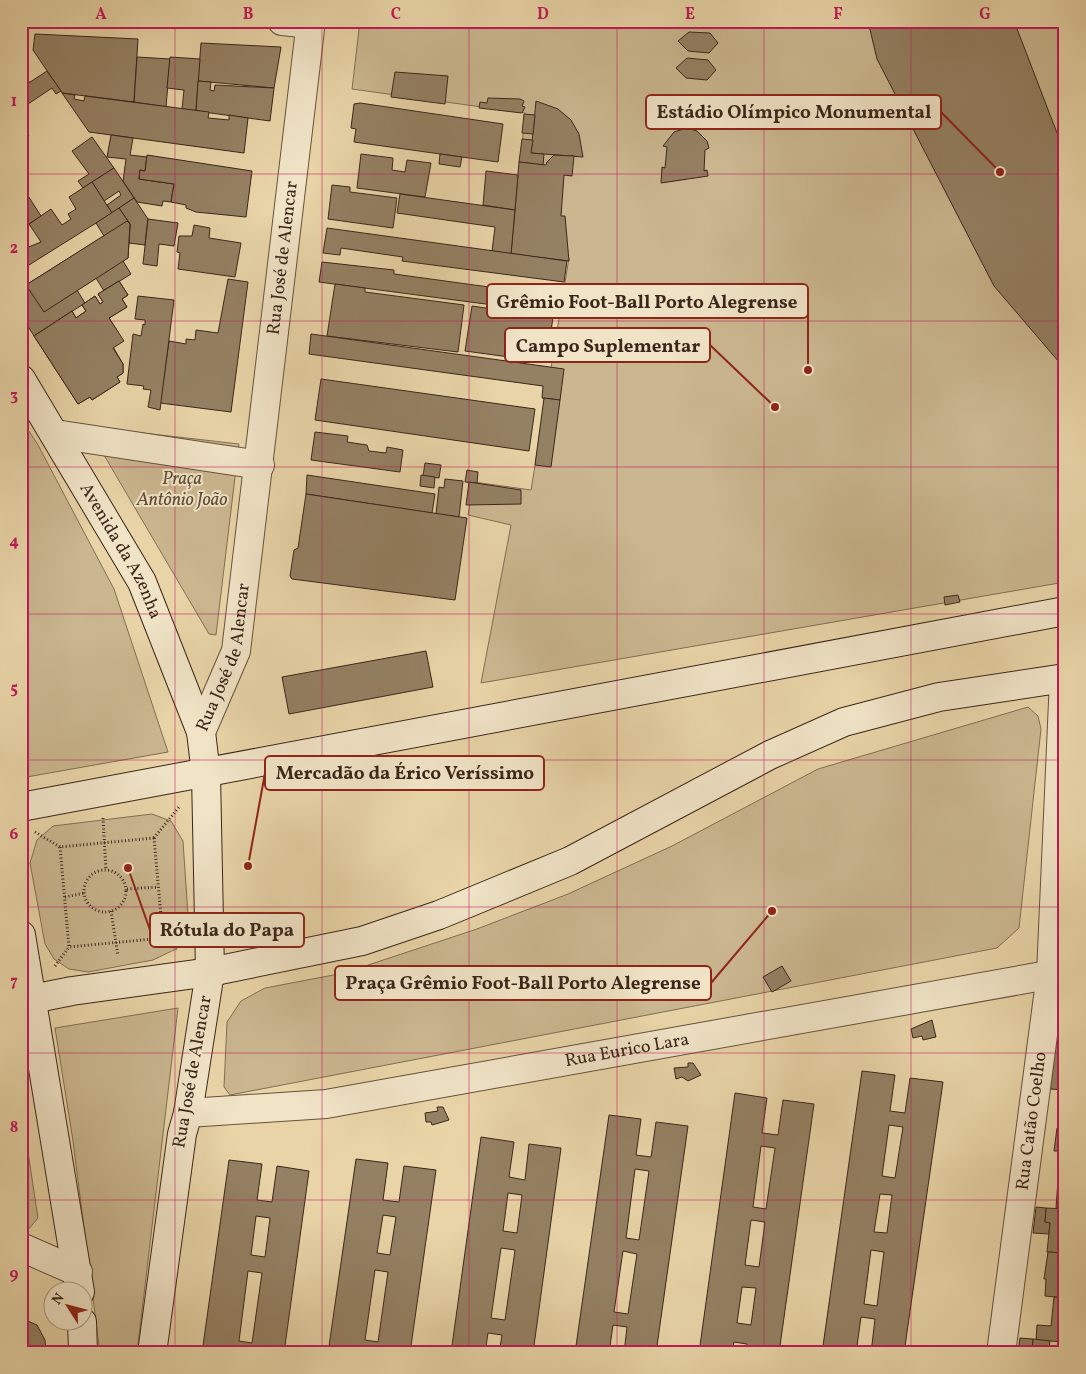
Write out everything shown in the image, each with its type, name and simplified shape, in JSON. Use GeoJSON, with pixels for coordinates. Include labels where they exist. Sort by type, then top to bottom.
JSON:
{"type":"FeatureCollection","features":[{"type":"Feature","properties":{"kind":"main road"},"geometry":{"type":"LineString","coordinates":[[282,21],[311,22]]}},
{"type":"Feature","properties":{"kind":"main road","name":"Rua José de Alencar"},"geometry":{"type":"LineString","coordinates":[[152,1353],[182,1134],[188,1113],[210,972],[206,774],[201,732],[236,651],[260,465],[311,22]]}},
{"type":"Feature","properties":{"kind":"main road","name":"Avenida da Azenha"},"geometry":{"type":"LineString","coordinates":[[21,379],[142,582],[201,732]]}},
{"type":"Feature","properties":{"kind":"main road"},"geometry":{"type":"LineString","coordinates":[[55,434],[260,465]]}},
{"type":"Feature","properties":{"kind":"main road"},"geometry":{"type":"LineString","coordinates":[[25,818],[100,792],[206,774],[1065,610]]}},
{"type":"Feature","properties":{"kind":"main road"},"geometry":{"type":"LineString","coordinates":[[26,1001],[123,984],[210,972],[362,941],[439,915],[570,861],[770,755],[844,722],[939,697],[1064,679]]}},
{"type":"Feature","properties":{"kind":"main road","name":"Rua Catão Coelho"},"geometry":{"type":"LineString","coordinates":[[1001,1353],[1058,973],[1064,679]]}},
{"type":"Feature","properties":{"kind":"main road"},"geometry":{"type":"LineString","coordinates":[[21,935],[26,1001],[79,1282]]}},
{"type":"Feature","properties":{"kind":"main road","name":"Rua Eurico Lara"},"geometry":{"type":"LineString","coordinates":[[188,1113],[326,1104],[1058,973]]}},
{"type":"Feature","properties":{"kind":"main road"},"geometry":{"type":"LineString","coordinates":[[21,1247],[79,1282]]}},
{"type":"Feature","properties":{"kind":"main road"},"geometry":{"type":"LineString","coordinates":[[82,1332],[83,1353]]}},
{"type":"Feature","properties":{"kind":"path"},"geometry":{"type":"LineString","coordinates":[[100,792],[106,870]]}},
{"type":"Feature","properties":{"kind":"path"},"geometry":{"type":"LineString","coordinates":[[25,818],[60,847],[70,947],[163,938],[154,838],[60,847]]}},
{"type":"Feature","properties":{"kind":"path"},"geometry":{"type":"LineString","coordinates":[[106,870],[113,871],[122,878],[127,889],[124,900],[112,911],[94,908],[86,899],[84,893],[85,886],[93,874],[106,870]]}},
{"type":"Feature","properties":{"kind":"path"},"geometry":{"type":"LineString","coordinates":[[127,889],[158,887]]}},
{"type":"Feature","properties":{"kind":"path"},"geometry":{"type":"LineString","coordinates":[[65,896],[84,893]]}},
{"type":"Feature","properties":{"kind":"path"},"geometry":{"type":"LineString","coordinates":[[112,911],[123,984]]}},
{"type":"Feature","properties":{"kind":"green space"},"geometry":{"type":"Polygon","coordinates":[[[360,21],[1065,21],[1065,582],[481,683],[511,525],[468,515],[474,482],[531,490],[569,258],[512,254],[525,113],[352,89],[360,21]]]}},
{"type":"Feature","properties":{"kind":"green space"},"geometry":{"type":"Polygon","coordinates":[[[21,419],[38,445],[114,589],[168,752],[21,778],[21,419]]]}},
{"type":"Feature","properties":{"kind":"green space","name":"Praça Antônio João"},"geometry":{"type":"Polygon","coordinates":[[[108,429],[239,444],[216,635],[209,634],[101,450],[108,429]]]}},
{"type":"Feature","properties":{"kind":"green space"},"geometry":{"type":"Polygon","coordinates":[[[1028,707],[1038,716],[1041,729],[1019,928],[997,948],[230,1095],[224,1087],[227,1022],[241,1001],[265,988],[344,973],[477,929],[568,894],[672,846],[818,769],[1028,707]]]}},
{"type":"Feature","properties":{"kind":"green space"},"geometry":{"type":"Polygon","coordinates":[[[152,814],[171,821],[183,841],[189,930],[176,949],[153,960],[88,972],[69,969],[54,959],[45,944],[30,863],[37,840],[53,826],[152,814]]]}},
{"type":"Feature","properties":{"kind":"green space"},"geometry":{"type":"Polygon","coordinates":[[[178,1008],[137,1353],[100,1353],[73,1141],[55,1028],[178,1008]]]}},
{"type":"Feature","properties":{"kind":"green space"},"geometry":{"type":"Polygon","coordinates":[[[21,1106],[38,1218],[27,1231],[21,1228],[21,1106]]]}},
{"type":"Feature","properties":{"kind":"building"},"geometry":{"type":"Polygon","coordinates":[[[686,21],[715,21],[710,26],[689,25],[686,21]]]}},
{"type":"Feature","properties":{"kind":"building"},"geometry":{"type":"Polygon","coordinates":[[[868,21],[1014,21],[1057,133],[1065,144],[1065,369],[994,286],[877,59],[868,21]]]}},
{"type":"Feature","properties":{"kind":"building"},"geometry":{"type":"Polygon","coordinates":[[[689,32],[710,33],[718,43],[709,53],[688,51],[678,41],[689,32]]]}},
{"type":"Feature","properties":{"kind":"building"},"geometry":{"type":"Polygon","coordinates":[[[35,34],[138,39],[134,102],[62,93],[33,50],[35,34]]]}},
{"type":"Feature","properties":{"kind":"building"},"geometry":{"type":"Polygon","coordinates":[[[201,43],[281,47],[274,88],[198,81],[201,43]]]}},
{"type":"Feature","properties":{"kind":"building"},"geometry":{"type":"Polygon","coordinates":[[[137,57],[170,59],[166,107],[134,102],[137,57]]]}},
{"type":"Feature","properties":{"kind":"building"},"geometry":{"type":"Polygon","coordinates":[[[170,57],[200,59],[196,111],[182,109],[184,90],[167,88],[170,57]]]}},
{"type":"Feature","properties":{"kind":"building"},"geometry":{"type":"Polygon","coordinates":[[[687,58],[708,60],[716,70],[707,80],[686,78],[676,68],[687,58]]]}},
{"type":"Feature","properties":{"kind":"building"},"geometry":{"type":"Polygon","coordinates":[[[21,70],[30,83],[21,88],[21,70]]]}},
{"type":"Feature","properties":{"kind":"building"},"geometry":{"type":"Polygon","coordinates":[[[47,71],[61,91],[56,94],[52,88],[22,108],[21,88],[47,71]]]}},
{"type":"Feature","properties":{"kind":"building"},"geometry":{"type":"Polygon","coordinates":[[[395,72],[448,76],[445,104],[391,97],[395,72]]]}},
{"type":"Feature","properties":{"kind":"building"},"geometry":{"type":"Polygon","coordinates":[[[198,81],[211,82],[210,90],[214,91],[215,85],[274,88],[270,121],[196,111],[198,81]]]}},
{"type":"Feature","properties":{"kind":"building"},"geometry":{"type":"Polygon","coordinates":[[[62,93],[75,95],[74,99],[84,101],[85,96],[209,112],[208,118],[229,120],[229,115],[248,118],[244,153],[89,132],[62,93]]]}},
{"type":"Feature","properties":{"kind":"building"},"geometry":{"type":"Polygon","coordinates":[[[488,98],[520,99],[524,101],[522,106],[525,107],[522,113],[479,108],[480,102],[487,103],[488,98]]]}},
{"type":"Feature","properties":{"kind":"building"},"geometry":{"type":"Polygon","coordinates":[[[536,101],[558,109],[571,120],[579,134],[583,157],[531,153],[536,101]]]}},
{"type":"Feature","properties":{"kind":"building"},"geometry":{"type":"Polygon","coordinates":[[[360,103],[503,124],[498,162],[354,142],[356,129],[351,128],[354,104],[360,103]]]}},
{"type":"Feature","properties":{"kind":"building"},"geometry":{"type":"Polygon","coordinates":[[[524,114],[535,115],[533,134],[522,133],[524,114]]]}},
{"type":"Feature","properties":{"kind":"building"},"geometry":{"type":"Polygon","coordinates":[[[21,124],[29,136],[21,142],[21,124]]]}},
{"type":"Feature","properties":{"kind":"building"},"geometry":{"type":"Polygon","coordinates":[[[687,128],[697,131],[707,141],[709,148],[705,150],[704,171],[707,170],[708,176],[661,183],[662,167],[665,168],[667,147],[663,146],[674,132],[687,128]]]}},
{"type":"Feature","properties":{"kind":"building"},"geometry":{"type":"Polygon","coordinates":[[[111,135],[133,138],[130,155],[147,157],[145,171],[140,170],[139,179],[174,184],[171,202],[163,201],[162,206],[137,202],[123,181],[126,159],[107,157],[111,135]]]}},
{"type":"Feature","properties":{"kind":"building"},"geometry":{"type":"Polygon","coordinates":[[[92,137],[114,168],[83,188],[78,181],[89,174],[72,151],[92,137]]]}},
{"type":"Feature","properties":{"kind":"building"},"geometry":{"type":"Polygon","coordinates":[[[522,139],[533,140],[531,153],[544,154],[543,165],[519,162],[522,139]]]}},
{"type":"Feature","properties":{"kind":"building"},"geometry":{"type":"Polygon","coordinates":[[[361,154],[393,158],[392,170],[405,172],[407,160],[431,163],[425,197],[357,188],[361,154]]]}},
{"type":"Feature","properties":{"kind":"building"},"geometry":{"type":"Polygon","coordinates":[[[440,154],[462,157],[460,167],[439,164],[440,154]]]}},
{"type":"Feature","properties":{"kind":"building"},"geometry":{"type":"Polygon","coordinates":[[[147,155],[252,171],[246,217],[196,212],[186,208],[186,205],[171,202],[174,184],[139,179],[140,170],[145,171],[147,155]]]}},
{"type":"Feature","properties":{"kind":"building"},"geometry":{"type":"Polygon","coordinates":[[[554,155],[574,156],[572,176],[564,175],[561,216],[565,216],[569,261],[511,254],[519,162],[546,165],[554,155]]]}},
{"type":"Feature","properties":{"kind":"building"},"geometry":{"type":"Polygon","coordinates":[[[114,168],[134,198],[112,213],[107,205],[121,195],[119,191],[104,201],[92,182],[114,168]]]}},
{"type":"Feature","properties":{"kind":"building"},"geometry":{"type":"Polygon","coordinates":[[[486,171],[518,175],[515,210],[483,205],[486,171]]]}},
{"type":"Feature","properties":{"kind":"building"},"geometry":{"type":"Polygon","coordinates":[[[92,182],[112,213],[21,270],[21,244],[23,243],[26,248],[41,242],[29,224],[51,209],[62,225],[71,219],[68,214],[76,209],[69,197],[92,182]]]}},
{"type":"Feature","properties":{"kind":"building"},"geometry":{"type":"Polygon","coordinates":[[[332,185],[350,187],[350,192],[397,198],[393,228],[328,219],[332,185]]]}},
{"type":"Feature","properties":{"kind":"building"},"geometry":{"type":"Polygon","coordinates":[[[23,188],[41,216],[21,229],[21,189],[23,188]]]}},
{"type":"Feature","properties":{"kind":"building"},"geometry":{"type":"Polygon","coordinates":[[[400,194],[515,210],[511,254],[492,251],[495,227],[397,213],[400,194]]]}},
{"type":"Feature","properties":{"kind":"building"},"geometry":{"type":"Polygon","coordinates":[[[134,198],[148,219],[145,245],[129,243],[130,224],[119,208],[134,198]]]}},
{"type":"Feature","properties":{"kind":"building"},"geometry":{"type":"Polygon","coordinates":[[[119,208],[130,224],[128,258],[123,261],[131,274],[104,291],[96,278],[77,290],[85,303],[34,336],[21,315],[21,277],[26,285],[104,236],[96,223],[119,208]]]}},
{"type":"Feature","properties":{"kind":"building"},"geometry":{"type":"Polygon","coordinates":[[[148,219],[178,223],[174,246],[159,244],[157,266],[143,264],[148,219]]]}},
{"type":"Feature","properties":{"kind":"building"},"geometry":{"type":"Polygon","coordinates":[[[127,221],[130,224],[128,258],[44,312],[26,285],[127,221]]]}},
{"type":"Feature","properties":{"kind":"building"},"geometry":{"type":"Polygon","coordinates":[[[194,225],[210,228],[209,238],[241,243],[235,277],[178,269],[180,253],[177,252],[179,236],[192,236],[194,225]]]}},
{"type":"Feature","properties":{"kind":"building"},"geometry":{"type":"Polygon","coordinates":[[[327,228],[567,261],[564,282],[402,261],[403,257],[341,248],[340,255],[323,253],[327,228]]]}},
{"type":"Feature","properties":{"kind":"building"},"geometry":{"type":"Polygon","coordinates":[[[322,262],[394,270],[394,274],[562,297],[561,314],[319,282],[322,262]]]}},
{"type":"Feature","properties":{"kind":"building"},"geometry":{"type":"Polygon","coordinates":[[[228,279],[248,282],[231,412],[160,403],[169,341],[186,344],[186,339],[195,340],[196,330],[218,333],[228,279]]]}},
{"type":"Feature","properties":{"kind":"building"},"geometry":{"type":"Polygon","coordinates":[[[119,281],[128,295],[122,299],[127,307],[109,318],[118,332],[108,338],[123,364],[123,373],[117,377],[120,382],[92,400],[90,397],[78,404],[34,336],[72,311],[76,318],[86,311],[82,305],[95,296],[100,304],[103,302],[98,294],[119,281]],[[97,325],[87,330],[92,338],[101,332],[97,325]],[[72,333],[61,341],[68,352],[80,345],[72,333]],[[85,364],[79,369],[87,380],[93,376],[85,364]]]}},
{"type":"Feature","properties":{"kind":"building"},"geometry":{"type":"Polygon","coordinates":[[[119,281],[128,295],[122,299],[127,307],[109,318],[124,341],[113,348],[123,364],[123,373],[117,377],[120,382],[92,400],[90,397],[78,404],[34,336],[72,311],[76,318],[86,311],[82,305],[95,296],[100,304],[103,302],[98,294],[119,281]]]}},
{"type":"Feature","properties":{"kind":"building"},"geometry":{"type":"Polygon","coordinates":[[[335,284],[365,288],[365,292],[464,305],[458,352],[327,336],[335,284]]]}},
{"type":"Feature","properties":{"kind":"building"},"geometry":{"type":"Polygon","coordinates":[[[138,296],[174,300],[160,410],[148,407],[151,390],[143,389],[144,386],[127,384],[133,334],[141,336],[143,324],[145,325],[145,320],[135,319],[138,296]]]}},
{"type":"Feature","properties":{"kind":"building"},"geometry":{"type":"Polygon","coordinates":[[[472,306],[553,318],[546,362],[465,351],[472,306]]]}},
{"type":"Feature","properties":{"kind":"building"},"geometry":{"type":"Polygon","coordinates":[[[311,334],[564,369],[560,400],[542,398],[543,386],[309,354],[311,334]]]}},
{"type":"Feature","properties":{"kind":"building"},"geometry":{"type":"Polygon","coordinates":[[[321,379],[535,409],[529,451],[315,420],[321,379]]]}},
{"type":"Feature","properties":{"kind":"building"},"geometry":{"type":"Polygon","coordinates":[[[544,398],[560,400],[551,467],[535,465],[544,398]]]}},
{"type":"Feature","properties":{"kind":"building"},"geometry":{"type":"Polygon","coordinates":[[[315,432],[348,436],[347,442],[367,445],[369,451],[386,453],[387,447],[403,450],[400,472],[311,460],[315,432]]]}},
{"type":"Feature","properties":{"kind":"building"},"geometry":{"type":"Polygon","coordinates":[[[425,463],[441,465],[439,478],[423,476],[425,463]]]}},
{"type":"Feature","properties":{"kind":"building"},"geometry":{"type":"Polygon","coordinates":[[[467,470],[478,472],[477,483],[465,482],[467,470]]]}},
{"type":"Feature","properties":{"kind":"building"},"geometry":{"type":"Polygon","coordinates":[[[307,475],[435,494],[432,513],[306,494],[307,475]]]}},
{"type":"Feature","properties":{"kind":"building"},"geometry":{"type":"Polygon","coordinates":[[[421,475],[435,477],[434,488],[420,486],[421,475]]]}},
{"type":"Feature","properties":{"kind":"building"},"geometry":{"type":"Polygon","coordinates":[[[445,479],[463,481],[459,517],[436,514],[439,487],[444,488],[445,479]]]}},
{"type":"Feature","properties":{"kind":"building"},"geometry":{"type":"Polygon","coordinates":[[[469,482],[521,490],[521,504],[466,505],[469,482]]]}},
{"type":"Feature","properties":{"kind":"building"},"geometry":{"type":"Polygon","coordinates":[[[306,494],[467,518],[455,600],[292,579],[290,576],[294,550],[298,548],[306,494]]]}},
{"type":"Feature","properties":{"kind":"building"},"geometry":{"type":"Polygon","coordinates":[[[958,595],[960,602],[945,605],[944,597],[958,595]]]}},
{"type":"Feature","properties":{"kind":"building"},"geometry":{"type":"Polygon","coordinates":[[[426,651],[433,687],[289,714],[282,677],[426,651]]]}},
{"type":"Feature","properties":{"kind":"building"},"geometry":{"type":"Polygon","coordinates":[[[782,966],[791,981],[772,992],[763,977],[782,966]]]}},
{"type":"Feature","properties":{"kind":"building"},"geometry":{"type":"Polygon","coordinates":[[[1060,1012],[1065,1012],[1065,1090],[1050,1089],[1060,1012]]]}},
{"type":"Feature","properties":{"kind":"building"},"geometry":{"type":"Polygon","coordinates":[[[932,1020],[936,1037],[923,1040],[922,1036],[913,1038],[911,1029],[932,1020]]]}},
{"type":"Feature","properties":{"kind":"building"},"geometry":{"type":"Polygon","coordinates":[[[688,1063],[693,1063],[701,1075],[688,1081],[682,1077],[676,1079],[674,1068],[688,1067],[688,1063]]]}},
{"type":"Feature","properties":{"kind":"building"},"geometry":{"type":"Polygon","coordinates":[[[862,1071],[895,1075],[890,1111],[905,1113],[910,1078],[943,1082],[904,1353],[871,1353],[875,1319],[861,1317],[856,1353],[822,1353],[862,1071]],[[889,1125],[882,1176],[895,1178],[903,1127],[889,1125]],[[880,1194],[874,1232],[887,1233],[892,1195],[880,1194]],[[871,1250],[864,1304],[877,1306],[884,1252],[871,1250]]]}},
{"type":"Feature","properties":{"kind":"building"},"geometry":{"type":"Polygon","coordinates":[[[735,1093],[767,1098],[762,1133],[778,1135],[783,1100],[814,1104],[779,1353],[746,1353],[747,1344],[734,1342],[732,1353],[699,1353],[735,1093]],[[761,1146],[753,1207],[766,1209],[775,1148],[761,1146]],[[751,1220],[745,1265],[759,1267],[765,1222],[751,1220]],[[742,1287],[737,1323],[751,1325],[756,1288],[742,1287]]]}},
{"type":"Feature","properties":{"kind":"building"},"geometry":{"type":"Polygon","coordinates":[[[437,1107],[443,1107],[449,1120],[432,1125],[431,1122],[426,1122],[425,1113],[438,1111],[437,1107]]]}},
{"type":"Feature","properties":{"kind":"building"},"geometry":{"type":"Polygon","coordinates":[[[609,1115],[641,1119],[636,1155],[651,1157],[656,1122],[688,1126],[656,1353],[624,1353],[627,1327],[613,1325],[609,1353],[575,1353],[609,1115]],[[635,1169],[626,1238],[639,1240],[649,1171],[635,1169]],[[623,1251],[614,1312],[628,1314],[637,1254],[623,1251]]]}},
{"type":"Feature","properties":{"kind":"building"},"geometry":{"type":"Polygon","coordinates":[[[1064,1123],[1065,1167],[1059,1166],[1061,1151],[1054,1151],[1057,1128],[1064,1128],[1064,1123]]]}},
{"type":"Feature","properties":{"kind":"building"},"geometry":{"type":"Polygon","coordinates":[[[481,1137],[514,1142],[509,1177],[525,1180],[529,1144],[561,1148],[533,1353],[499,1353],[502,1335],[488,1333],[485,1353],[451,1353],[481,1137]],[[508,1193],[503,1231],[517,1233],[522,1195],[508,1193]],[[501,1248],[491,1318],[505,1320],[515,1250],[501,1248]]]}},
{"type":"Feature","properties":{"kind":"building"},"geometry":{"type":"Polygon","coordinates":[[[356,1159],[388,1163],[383,1200],[399,1202],[404,1166],[436,1170],[410,1353],[328,1353],[356,1159]],[[383,1215],[377,1253],[390,1255],[396,1217],[383,1215]],[[375,1270],[365,1340],[378,1342],[388,1272],[375,1270]]]}},
{"type":"Feature","properties":{"kind":"building"},"geometry":{"type":"Polygon","coordinates":[[[229,1160],[262,1164],[257,1200],[272,1202],[277,1166],[309,1171],[284,1353],[202,1353],[229,1160]],[[256,1216],[251,1255],[265,1257],[270,1218],[256,1216]],[[248,1271],[239,1341],[252,1343],[262,1273],[248,1271]]]}},
{"type":"Feature","properties":{"kind":"building"},"geometry":{"type":"Polygon","coordinates":[[[1059,1166],[1065,1167],[1065,1209],[1056,1208],[1059,1166]]]}},
{"type":"Feature","properties":{"kind":"building"},"geometry":{"type":"Polygon","coordinates":[[[1036,1207],[1046,1208],[1045,1222],[1050,1223],[1049,1234],[1033,1233],[1036,1207]]]}},
{"type":"Feature","properties":{"kind":"building"},"geometry":{"type":"Polygon","coordinates":[[[1046,1208],[1065,1209],[1065,1253],[1047,1252],[1050,1223],[1045,1222],[1046,1208]]]}},
{"type":"Feature","properties":{"kind":"building"},"geometry":{"type":"Polygon","coordinates":[[[1048,1252],[1065,1253],[1065,1298],[1045,1296],[1046,1279],[1044,1279],[1048,1252]]]}},
{"type":"Feature","properties":{"kind":"building"},"geometry":{"type":"Polygon","coordinates":[[[1054,1297],[1065,1298],[1065,1342],[1036,1340],[1037,1325],[1051,1326],[1054,1297]]]}},
{"type":"Feature","properties":{"kind":"building"},"geometry":{"type":"Polygon","coordinates":[[[21,1318],[37,1325],[45,1340],[46,1353],[21,1353],[21,1318]]]}},
{"type":"Feature","properties":{"kind":"building"},"geometry":{"type":"Polygon","coordinates":[[[1020,1338],[1033,1339],[1032,1351],[1018,1353],[1020,1338]]]}},
{"type":"Feature","properties":{"kind":"building"},"geometry":{"type":"Polygon","coordinates":[[[1033,1339],[1050,1341],[1049,1349],[1065,1349],[1065,1353],[1026,1353],[1026,1350],[1032,1351],[1033,1339]]]}},
{"type":"Feature","properties":{"kind":"place","name":"Estádio Olímpico Monumental"},"geometry":{"type":"Point","coordinates":[1000,172]}},
{"type":"Feature","properties":{"kind":"place","name":"Grêmio Foot-Ball Porto Alegrense"},"geometry":{"type":"Point","coordinates":[808,370]}},
{"type":"Feature","properties":{"kind":"place","name":"Campo Suplementar"},"geometry":{"type":"Point","coordinates":[775,407]}},
{"type":"Feature","properties":{"kind":"place","name":"Mercadão da Érico Veríssimo"},"geometry":{"type":"Point","coordinates":[248,866]}},
{"type":"Feature","properties":{"kind":"place","name":"Rótula do Papa"},"geometry":{"type":"Point","coordinates":[128,868]}},
{"type":"Feature","properties":{"kind":"place","name":"Praça Grêmio Foot-Ball Porto Alegrense"},"geometry":{"type":"Point","coordinates":[772,911]}}]}
